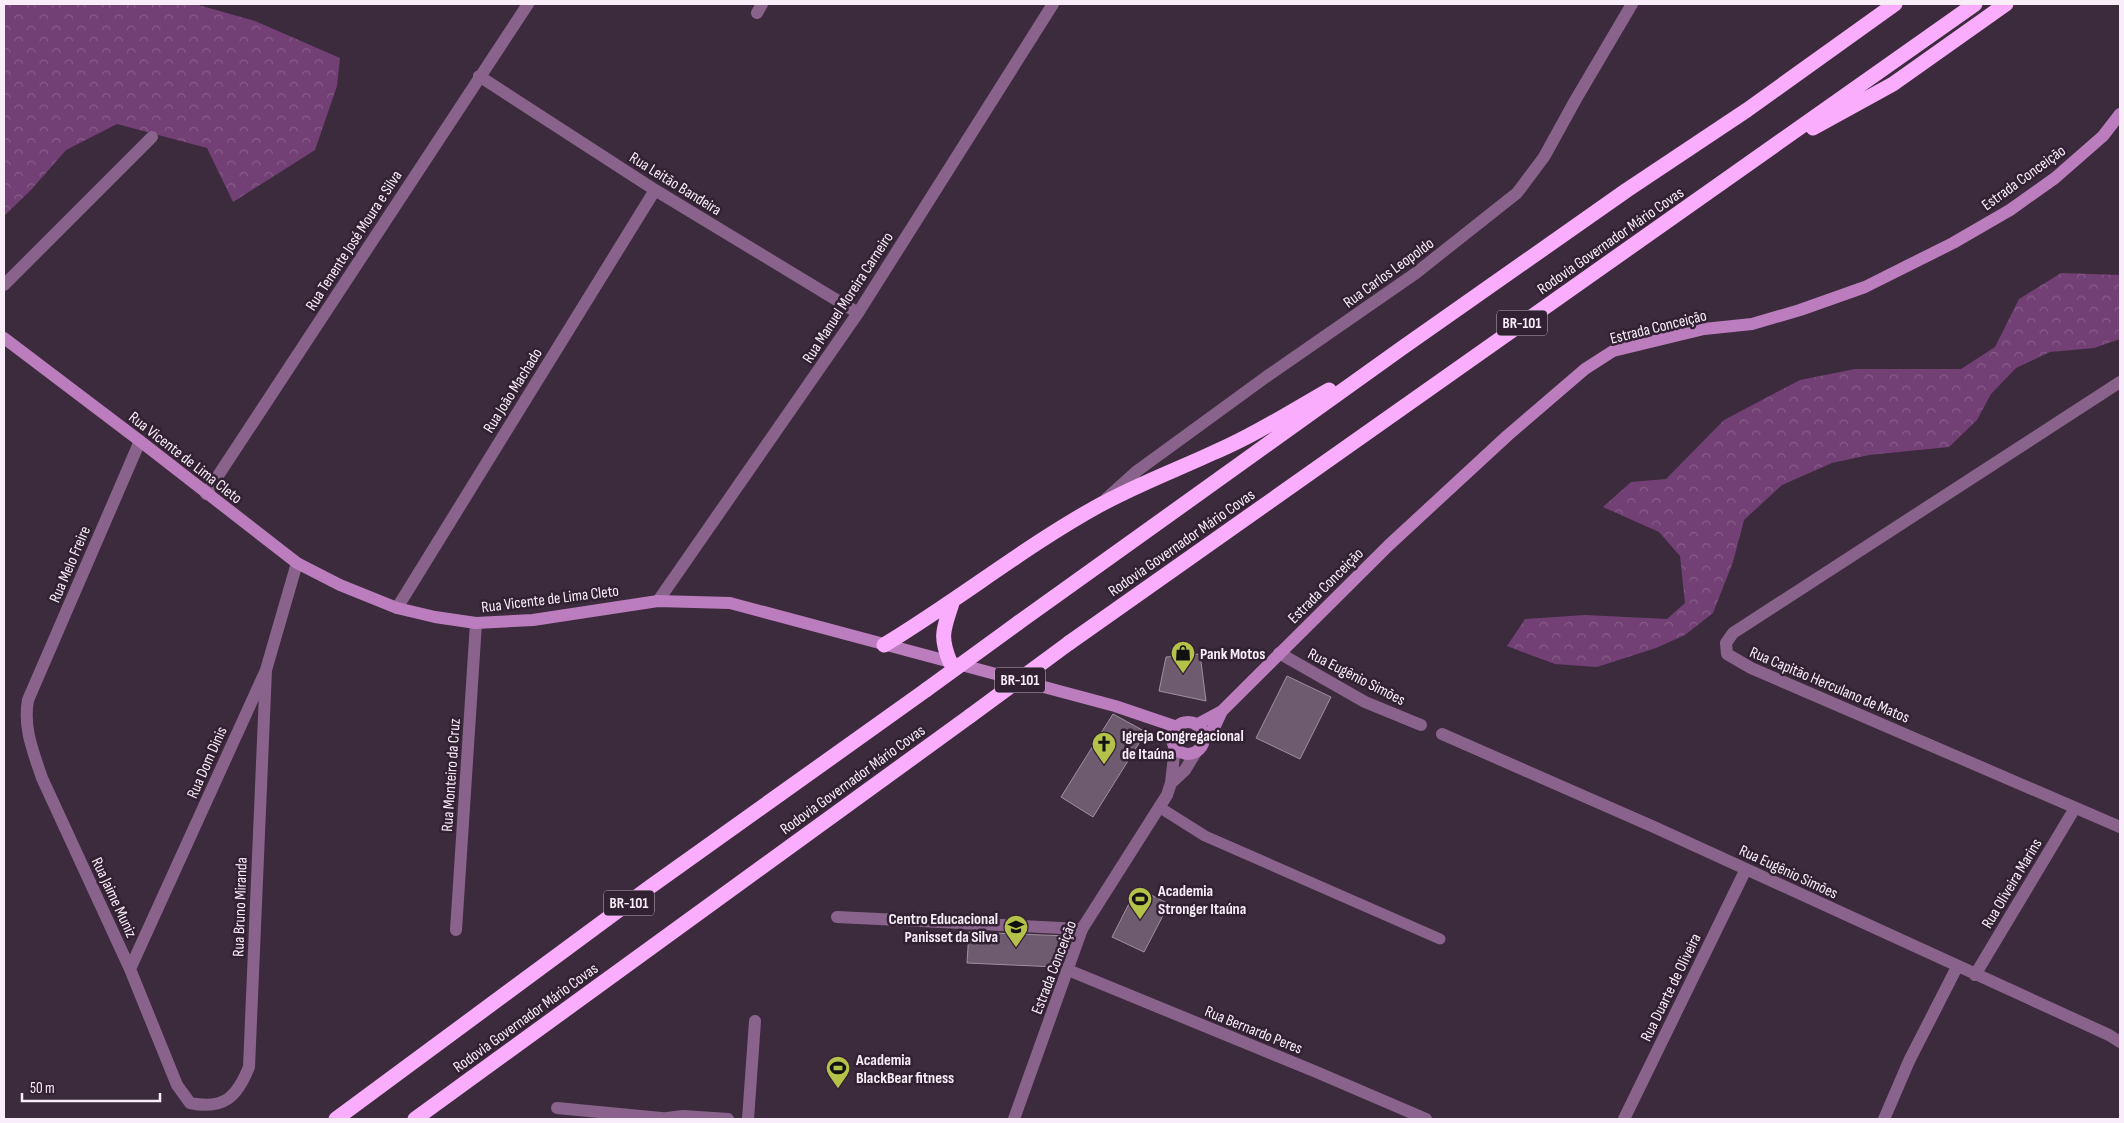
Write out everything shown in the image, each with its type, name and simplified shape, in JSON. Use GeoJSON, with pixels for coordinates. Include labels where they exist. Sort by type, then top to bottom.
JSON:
{"type":"FeatureCollection","features":[{"type":"Feature","properties":{"kind":"highway","name":"Rodovia Governador Mário Covas"},"geometry":{"type":"LineString","coordinates":[[336,1119],[650,887],[1402,348],[1627,190],[1747,110],[1895,4]]}},
{"type":"Feature","properties":{"kind":"highway","name":"Rodovia Governador Mário Covas"},"geometry":{"type":"LineString","coordinates":[[415,1119],[1070,644],[1975,4]]}},
{"type":"Feature","properties":{"kind":"highway"},"geometry":{"type":"LineString","coordinates":[[1749,164],[1893,84],[2006,4]]}},
{"type":"Feature","properties":{"kind":"highway"},"geometry":{"type":"LineString","coordinates":[[884,645],[952,603],[1048,537],[1098,506],[1246,437],[1402,348]]}},
{"type":"Feature","properties":{"kind":"highway"},"geometry":{"type":"LineString","coordinates":[[950,662],[943,645],[942,634],[952,603]]}},
{"type":"Feature","properties":{"kind":"main road","name":"Estrada Conceição"},"geometry":{"type":"LineString","coordinates":[[1204,738],[1214,728],[1222,712],[1389,545],[1507,436],[1578,374],[1613,351],[1704,329],[1752,324],[1865,287],[1953,243],[2010,210],[2069,166],[2103,136],[2120,114]]}},
{"type":"Feature","properties":{"kind":"main road","name":"Rua Vicente de Lima Cleto"},"geometry":{"type":"LineString","coordinates":[[4,338],[296,563],[340,585],[397,608],[435,617],[476,623],[533,620],[658,601],[730,602],[1114,706],[1142,716],[1175,737]]}},
{"type":"Feature","properties":{"kind":"main road","name":"Estrada Conceição"},"geometry":{"type":"LineString","coordinates":[[1196,725],[1222,712]]}},
{"type":"Feature","properties":{"kind":"main road"},"geometry":{"type":"LineString","coordinates":[[1185,723],[1196,725],[1202,731],[1204,738],[1202,747],[1196,752],[1186,754],[1178,751],[1175,737],[1185,723]]}},
{"type":"Feature","properties":{"kind":"street","name":"Rua Tenente José Moura e Silva"},"geometry":{"type":"LineString","coordinates":[[206,494],[528,4]]}},
{"type":"Feature","properties":{"kind":"street","name":"Rua Manuel Moreira Carneiro"},"geometry":{"type":"LineString","coordinates":[[658,601],[858,313],[1053,4]]}},
{"type":"Feature","properties":{"kind":"street","name":"Rua Carlos Leopoldo"},"geometry":{"type":"LineString","coordinates":[[1098,506],[1137,471],[1266,377],[1416,273],[1517,193],[1544,157],[1632,4]]}},
{"type":"Feature","properties":{"kind":"street","name":"Rua Leitão Bandeira"},"geometry":{"type":"LineString","coordinates":[[479,76],[655,190],[858,313]]}},
{"type":"Feature","properties":{"kind":"street"},"geometry":{"type":"LineString","coordinates":[[4,285],[152,137]]}},
{"type":"Feature","properties":{"kind":"street","name":"Rua João Machado"},"geometry":{"type":"LineString","coordinates":[[397,608],[655,190]]}},
{"type":"Feature","properties":{"kind":"street","name":"Rua Capitão Herculano de Matos"},"geometry":{"type":"LineString","coordinates":[[2120,382],[1733,633],[1726,643],[1727,654],[1750,668],[2120,827]]}},
{"type":"Feature","properties":{"kind":"street","name":"Rua Melo Freire"},"geometry":{"type":"LineString","coordinates":[[28,700],[140,441]]}},
{"type":"Feature","properties":{"kind":"street","name":"Rua Dom Dinis"},"geometry":{"type":"LineString","coordinates":[[130,969],[266,670],[296,563]]}},
{"type":"Feature","properties":{"kind":"street","name":"Rua Monteiro da Cruz"},"geometry":{"type":"LineString","coordinates":[[456,930],[476,623]]}},
{"type":"Feature","properties":{"kind":"street","name":"Rua Eugênio Simões"},"geometry":{"type":"LineString","coordinates":[[1279,653],[1365,702],[1421,725]]}},
{"type":"Feature","properties":{"kind":"street","name":"Rua Bruno Miranda"},"geometry":{"type":"LineString","coordinates":[[190,1103],[215,1105],[230,1097],[242,1085],[248,1067],[266,670]]}},
{"type":"Feature","properties":{"kind":"street","name":"Rua Jaime Muniz"},"geometry":{"type":"LineString","coordinates":[[28,700],[25,715],[42,778],[130,969],[177,1085],[190,1103]]}},
{"type":"Feature","properties":{"kind":"street","name":"Rua Eugênio Simões"},"geometry":{"type":"LineString","coordinates":[[1442,734],[1746,869],[2109,1035],[2120,1042]]}},
{"type":"Feature","properties":{"kind":"street","name":"Estrada Conceição"},"geometry":{"type":"LineString","coordinates":[[1014,1119],[1082,928],[1160,807],[1171,783],[1175,737]]}},
{"type":"Feature","properties":{"kind":"street","name":"Estrada Conceição"},"geometry":{"type":"LineString","coordinates":[[1171,783],[1185,770],[1196,752]]}},
{"type":"Feature","properties":{"kind":"street","name":"Rua Oliveira Marins"},"geometry":{"type":"LineString","coordinates":[[1975,974],[2076,808]]}},
{"type":"Feature","properties":{"kind":"street","name":"Rua Duarte de Oliveira"},"geometry":{"type":"LineString","coordinates":[[1624,1119],[1746,869]]}},
{"type":"Feature","properties":{"kind":"street"},"geometry":{"type":"LineString","coordinates":[[837,917],[1082,928]]}},
{"type":"Feature","properties":{"kind":"street"},"geometry":{"type":"LineString","coordinates":[[1884,1119],[1909,1060],[1957,967]]}},
{"type":"Feature","properties":{"kind":"street","name":"Rua Bernardo Peres"},"geometry":{"type":"LineString","coordinates":[[1068,970],[1426,1119]]}},
{"type":"Feature","properties":{"kind":"street"},"geometry":{"type":"LineString","coordinates":[[748,1119],[755,1021]]}},
{"type":"Feature","properties":{"kind":"street"},"geometry":{"type":"LineString","coordinates":[[557,1108],[660,1118],[683,1116],[728,1119]]}},
{"type":"Feature","properties":{"kind":"lane"},"geometry":{"type":"LineString","coordinates":[[1160,807],[1205,836],[1440,940]]}},
{"type":"Feature","properties":{"kind":"green space"},"geometry":{"type":"Polygon","coordinates":[[[4,4],[195,4],[255,21],[340,58],[337,86],[315,150],[233,202],[207,148],[117,124],[66,150],[31,190],[4,216],[4,4]]]}},
{"type":"Feature","properties":{"kind":"green space"},"geometry":{"type":"Polygon","coordinates":[[[2061,273],[2120,275],[2120,339],[2094,348],[2050,352],[2016,368],[1991,394],[1977,420],[1949,447],[1869,455],[1832,463],[1782,485],[1744,520],[1733,562],[1713,613],[1685,635],[1656,648],[1597,667],[1555,664],[1507,646],[1525,619],[1585,615],[1667,619],[1685,603],[1680,556],[1659,532],[1603,507],[1631,482],[1666,479],[1724,420],[1800,380],[1855,369],[1961,369],[1995,347],[2019,299],[2061,273]]]}},
{"type":"Feature","properties":{"kind":"building","name":"Pank Motos"},"geometry":{"type":"Polygon","coordinates":[[[1200,654],[1206,701],[1159,691],[1166,657],[1200,654]]]}},
{"type":"Feature","properties":{"kind":"building"},"geometry":{"type":"Polygon","coordinates":[[[1287,676],[1331,697],[1300,759],[1256,738],[1287,676]]]}},
{"type":"Feature","properties":{"kind":"building","name":"Igreja Congregacional de Itaúna"},"geometry":{"type":"Polygon","coordinates":[[[1113,714],[1146,732],[1093,817],[1061,797],[1113,714]]]}},
{"type":"Feature","properties":{"kind":"building","name":"Academia Stronger Itaúna"},"geometry":{"type":"Polygon","coordinates":[[[1137,888],[1169,904],[1144,952],[1112,937],[1137,888]]]}},
{"type":"Feature","properties":{"kind":"building","name":"Centro Educacional Panisset da Silva"},"geometry":{"type":"Polygon","coordinates":[[[969,932],[1067,936],[1057,967],[967,963],[969,932]]]}},
{"type":"Feature","properties":{"kind":"place","name":"Pank Motos"},"geometry":{"type":"Point","coordinates":[1183,674]}},
{"type":"Feature","properties":{"kind":"place","name":"Igreja Congregacional de Itaúna"},"geometry":{"type":"Point","coordinates":[1104,765]}},
{"type":"Feature","properties":{"kind":"place","name":"Academia Stronger Itaúna"},"geometry":{"type":"Point","coordinates":[1140,920]}},
{"type":"Feature","properties":{"kind":"place","name":"Centro Educacional Panisset da Silva"},"geometry":{"type":"Point","coordinates":[1016,948]}},
{"type":"Feature","properties":{"kind":"place","name":"Academia BlackBear fitness"},"geometry":{"type":"Point","coordinates":[838,1089]}}]}
